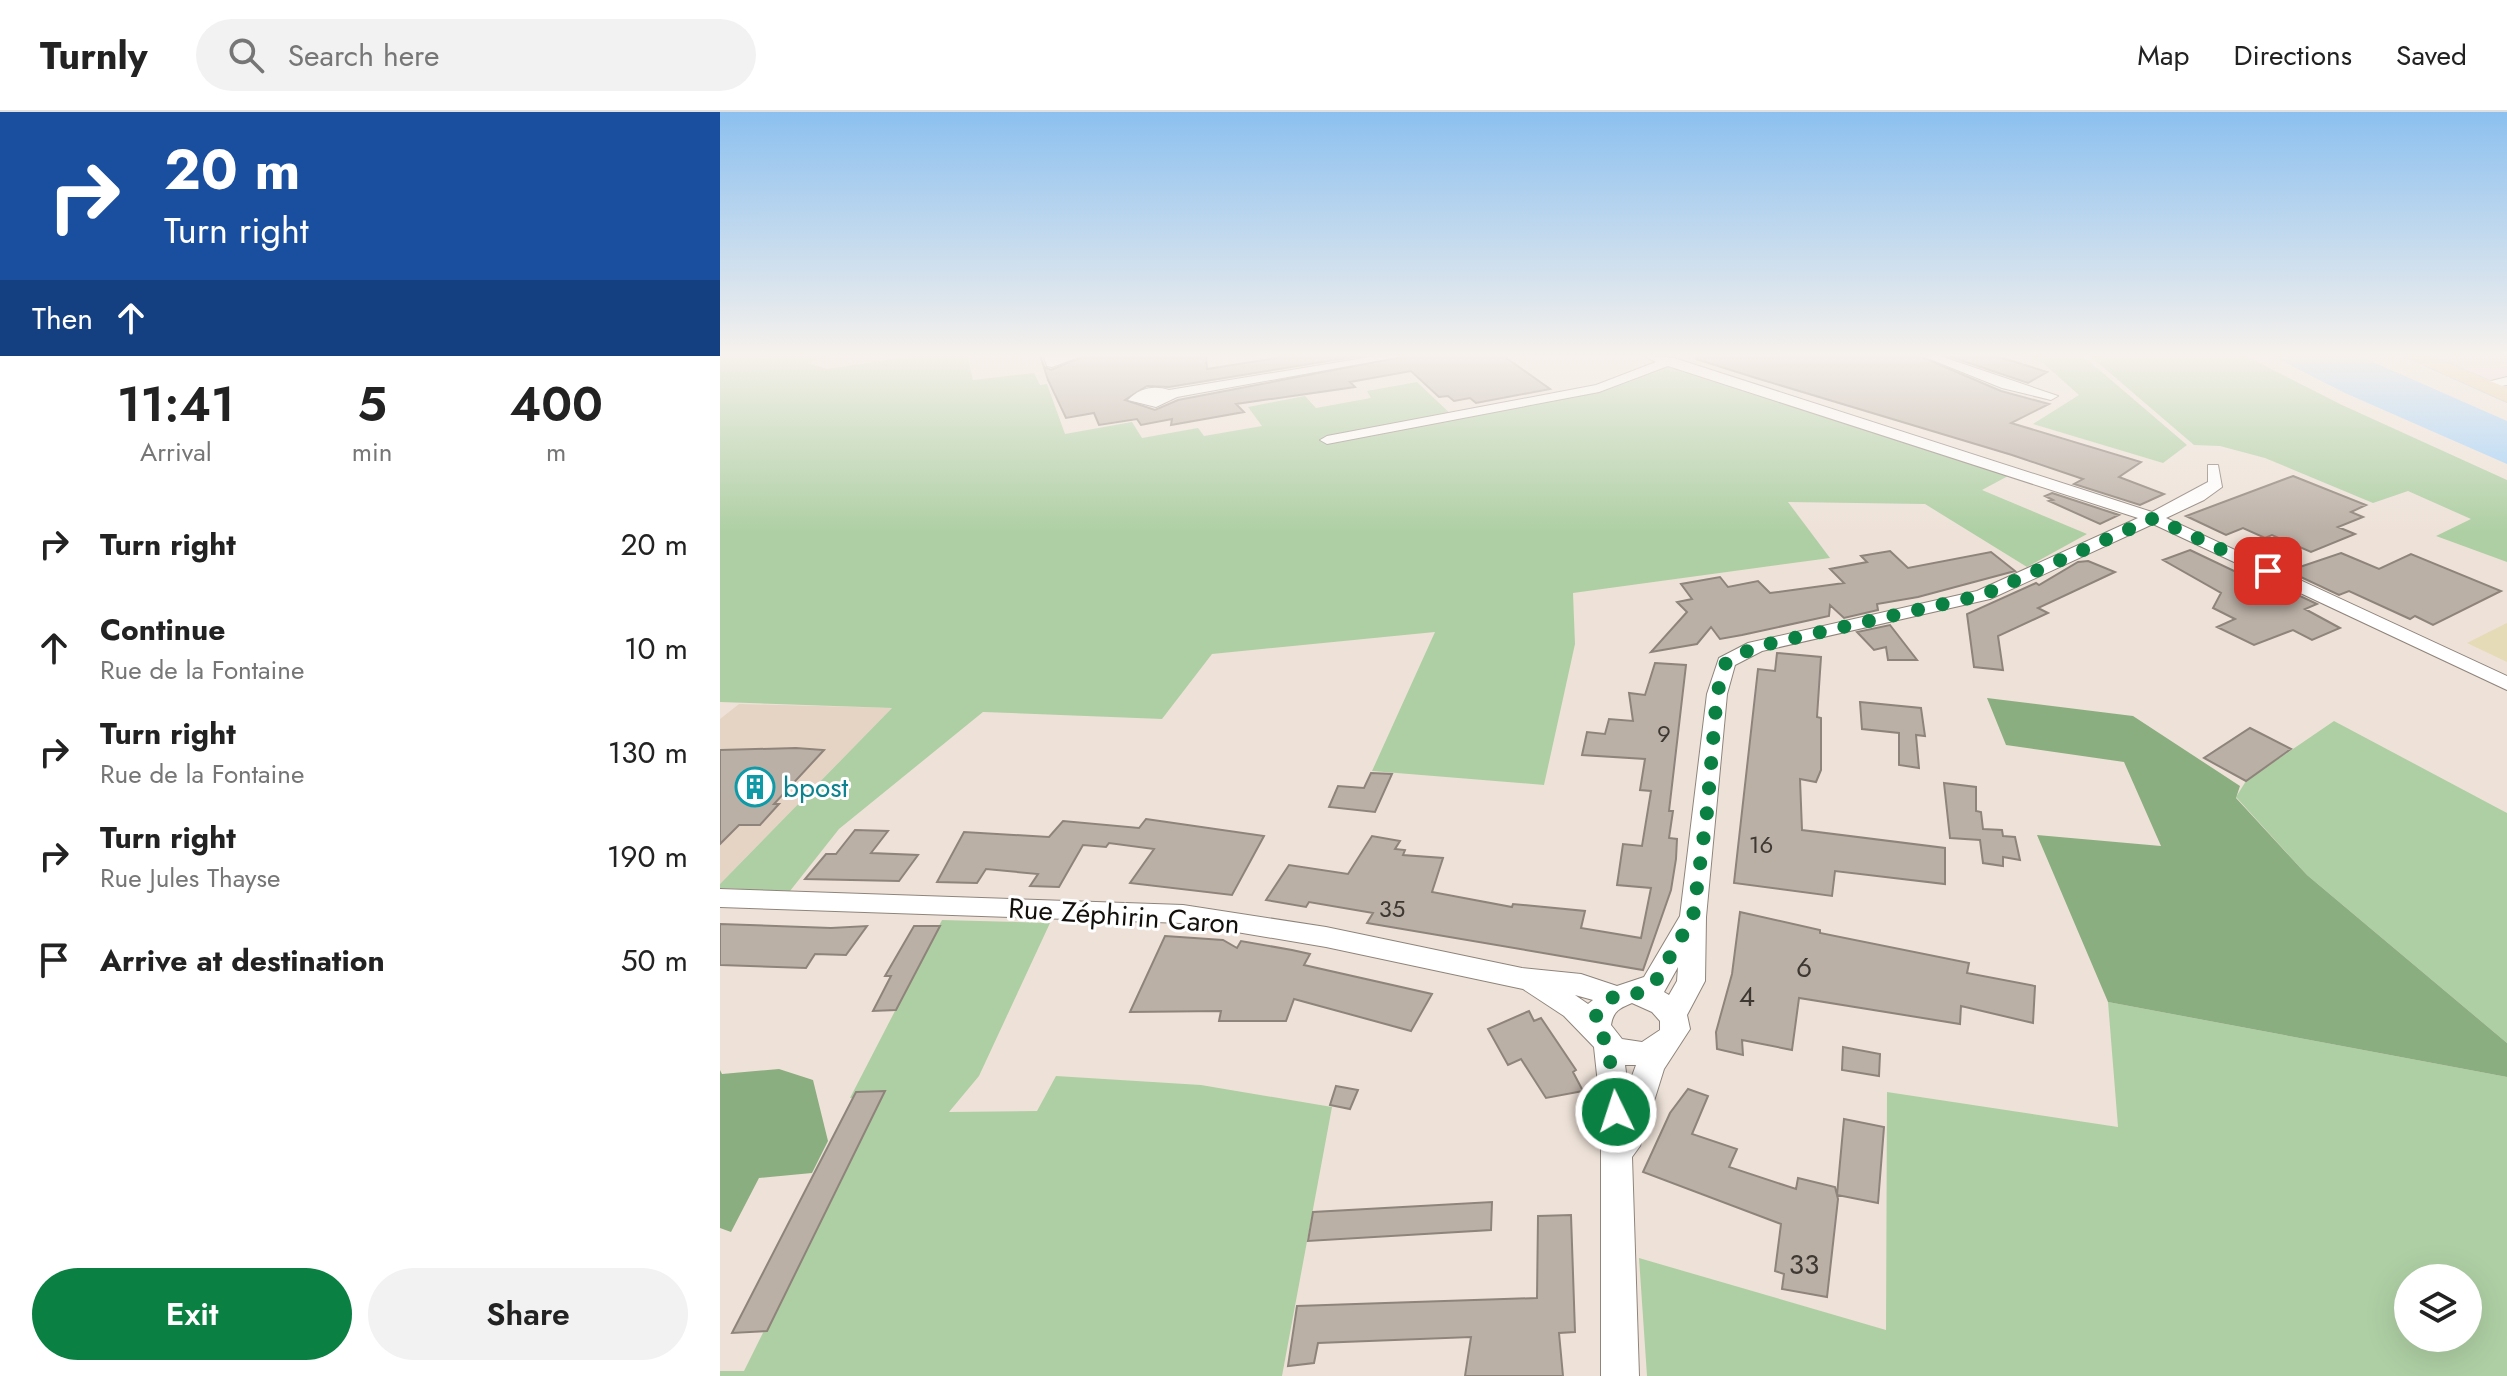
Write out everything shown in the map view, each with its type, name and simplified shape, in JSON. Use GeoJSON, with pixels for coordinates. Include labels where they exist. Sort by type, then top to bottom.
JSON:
{"type":"FeatureCollection","features":[{"type":"Feature","properties":{"kind":"street"},"geometry":{"type":"LineString","coordinates":[[1327,440],[1463,414]]}},
{"type":"Feature","properties":{"kind":"street"},"geometry":{"type":"LineString","coordinates":[[1831,414],[2154,518],[2507,684]]}},
{"type":"Feature","properties":{"kind":"street"},"geometry":{"type":"LineString","coordinates":[[1618,1171],[1650,1067],[1672,1035],[1672,1016],[1691,981],[1693,917],[1707,812],[1717,694],[1726,662],[1755,647],[1996,591],[2212,489],[2217,477],[2213,468]]}},
{"type":"Feature","properties":{"kind":"street","name":"Rue Zéphirin Caron"},"geometry":{"type":"LineString","coordinates":[[720,898],[1183,914],[1326,937],[1522,978],[1627,994]]}},
{"type":"Feature","properties":{"kind":"street"},"geometry":{"type":"LineString","coordinates":[[1620,1376],[1615,1218],[1618,1171],[1613,1071],[1596,1016],[1603,1004],[1654,984],[1693,917]]}},
{"type":"Feature","properties":{"kind":"street","name":"Rue Zéphirin Caron"},"geometry":{"type":"LineString","coordinates":[[1522,978],[1574,1008],[1602,1036]]}},
{"type":"Feature","properties":{"kind":"street"},"geometry":{"type":"LineString","coordinates":[[1627,994],[1661,1000],[1672,1016]]}},
{"type":"Feature","properties":{"kind":"street"},"geometry":{"type":"LineString","coordinates":[[1602,1036],[1631,1054],[1648,1053],[1662,1046]]}},
{"type":"Feature","properties":{"kind":"shaded area"},"geometry":{"type":"Polygon","coordinates":[[[739,704],[892,708],[720,884],[720,719],[739,704]]]}},
{"type":"Feature","properties":{"kind":"green space"},"geometry":{"type":"Polygon","coordinates":[[[720,414],[1058,414],[1065,434],[1132,422],[1142,438],[1198,428],[1204,436],[1262,426],[1253,414],[1451,414],[1456,419],[1482,414],[1817,414],[2008,476],[1982,490],[2087,534],[2027,567],[1925,504],[1788,502],[1830,558],[1573,593],[1575,644],[1544,785],[1372,771],[1435,632],[1212,654],[1162,719],[983,712],[839,829],[790,891],[720,888],[720,884],[892,708],[720,702],[720,414]]]}},
{"type":"Feature","properties":{"kind":"green space"},"geometry":{"type":"Polygon","coordinates":[[[2049,414],[2151,414],[2187,445],[2163,463],[2033,424],[2049,414]]]}},
{"type":"Feature","properties":{"kind":"green space"},"geometry":{"type":"Polygon","coordinates":[[[2158,414],[2362,414],[2507,480],[2507,562],[2436,536],[2471,519],[2408,491],[2373,503],[2265,458],[2220,446],[2194,445],[2158,414]]]}},
{"type":"Feature","properties":{"kind":"green space"},"geometry":{"type":"Polygon","coordinates":[[[1987,698],[2133,716],[2240,786],[2236,798],[2307,875],[2507,1043],[2507,1077],[2108,1002],[2037,835],[2161,846],[2124,762],[2006,745],[1987,698]]]}},
{"type":"Feature","properties":{"kind":"green space"},"geometry":{"type":"Polygon","coordinates":[[[2334,721],[2507,813],[2507,1043],[2307,875],[2236,797],[2246,781],[2334,721]]]}},
{"type":"Feature","properties":{"kind":"green space"},"geometry":{"type":"Polygon","coordinates":[[[942,920],[1050,923],[979,1076],[949,1112],[1037,1111],[1056,1076],[1201,1085],[1332,1107],[1282,1376],[720,1376],[720,1371],[744,1371],[880,1097],[850,1098],[942,920]]]}},
{"type":"Feature","properties":{"kind":"green space"},"geometry":{"type":"Polygon","coordinates":[[[2108,1002],[2507,1077],[2507,1376],[1647,1376],[1639,1258],[1886,1330],[1887,1092],[2118,1127],[2108,1002]]]}},
{"type":"Feature","properties":{"kind":"green space"},"geometry":{"type":"Polygon","coordinates":[[[779,1069],[813,1080],[828,1141],[812,1173],[759,1178],[731,1232],[720,1228],[720,1070],[722,1074],[779,1069]]]}},
{"type":"Feature","properties":{"kind":"sand"},"geometry":{"type":"Polygon","coordinates":[[[2507,623],[2507,662],[2467,643],[2507,623]]]}},
{"type":"Feature","properties":{"kind":"water"},"geometry":{"type":"Polygon","coordinates":[[[2393,414],[2491,414],[2507,421],[2507,464],[2393,414]]]}},
{"type":"Feature","properties":{"kind":"building"},"geometry":{"type":"Polygon","coordinates":[[[1064,414],[1088,414],[1066,418],[1064,414]]]}},
{"type":"Feature","properties":{"kind":"building"},"geometry":{"type":"Polygon","coordinates":[[[1094,414],[1233,414],[1171,425],[1172,419],[1141,425],[1137,419],[1099,425],[1094,414]]]}},
{"type":"Feature","properties":{"kind":"building"},"geometry":{"type":"Polygon","coordinates":[[[1876,414],[2029,414],[2011,423],[2141,462],[2119,477],[2164,494],[2140,505],[2074,484],[2083,479],[1876,414]]]}},
{"type":"Feature","properties":{"kind":"building"},"geometry":{"type":"Polygon","coordinates":[[[2293,476],[2366,505],[2351,512],[2363,517],[2338,527],[2355,534],[2311,552],[2272,535],[2265,538],[2243,528],[2226,535],[2186,516],[2293,476]]]}},
{"type":"Feature","properties":{"kind":"building"},"geometry":{"type":"Polygon","coordinates":[[[2052,493],[2119,515],[2100,524],[2049,501],[2053,500],[2045,496],[2052,493]]]}},
{"type":"Feature","properties":{"kind":"building"},"geometry":{"type":"Polygon","coordinates":[[[2190,550],[2257,582],[2264,579],[2317,604],[2305,609],[2340,628],[2312,640],[2293,630],[2254,645],[2217,627],[2235,619],[2213,608],[2221,593],[2163,560],[2190,550]]]}},
{"type":"Feature","properties":{"kind":"building"},"geometry":{"type":"Polygon","coordinates":[[[1890,551],[1908,568],[1991,552],[2015,571],[1918,597],[1877,604],[1878,610],[1844,618],[1830,605],[1829,616],[1742,635],[1720,639],[1711,627],[1697,644],[1651,652],[1687,612],[1677,602],[1692,599],[1681,584],[1720,577],[1728,587],[1758,581],[1770,593],[1844,583],[1830,569],[1867,562],[1861,556],[1890,551]]]}},
{"type":"Feature","properties":{"kind":"building"},"geometry":{"type":"Polygon","coordinates":[[[2341,553],[2379,569],[2411,554],[2501,591],[2433,625],[2415,616],[2410,619],[2349,591],[2339,595],[2288,571],[2341,553]]]}},
{"type":"Feature","properties":{"kind":"building"},"geometry":{"type":"Polygon","coordinates":[[[2088,561],[2115,572],[2038,608],[2048,613],[1998,636],[2003,670],[1974,667],[1967,614],[2036,583],[2039,585],[2078,562],[2088,561]]]}},
{"type":"Feature","properties":{"kind":"building"},"geometry":{"type":"Polygon","coordinates":[[[1890,625],[1917,660],[1888,660],[1886,647],[1874,650],[1857,632],[1890,625]]]}},
{"type":"Feature","properties":{"kind":"building"},"geometry":{"type":"Polygon","coordinates":[[[1777,653],[1821,657],[1817,717],[1821,718],[1821,770],[1816,782],[1800,779],[1802,830],[1945,848],[1945,884],[1835,871],[1832,896],[1734,883],[1758,669],[1775,671],[1777,653]]]}},
{"type":"Feature","properties":{"kind":"building"},"geometry":{"type":"Polygon","coordinates":[[[1655,663],[1686,665],[1669,811],[1673,811],[1669,838],[1677,839],[1676,859],[1671,890],[1643,970],[1367,923],[1373,913],[1309,902],[1306,907],[1266,900],[1289,865],[1348,874],[1372,836],[1400,841],[1395,849],[1405,850],[1403,855],[1443,858],[1432,892],[1512,907],[1513,904],[1585,911],[1581,928],[1641,938],[1651,888],[1617,885],[1623,844],[1642,846],[1651,791],[1640,790],[1645,759],[1582,755],[1587,732],[1605,734],[1609,719],[1633,721],[1629,693],[1645,695],[1655,663]]]}},
{"type":"Feature","properties":{"kind":"building"},"geometry":{"type":"Polygon","coordinates":[[[1860,702],[1921,708],[1925,736],[1916,735],[1919,768],[1899,765],[1899,733],[1862,729],[1860,702]]]}},
{"type":"Feature","properties":{"kind":"building"},"geometry":{"type":"Polygon","coordinates":[[[2250,728],[2291,749],[2246,781],[2204,758],[2250,728]]]}},
{"type":"Feature","properties":{"kind":"building","name":"bpost"},"geometry":{"type":"Polygon","coordinates":[[[720,750],[824,750],[774,804],[779,804],[760,825],[739,825],[720,844],[720,750]]]}},
{"type":"Feature","properties":{"kind":"building"},"geometry":{"type":"Polygon","coordinates":[[[1371,773],[1392,774],[1375,812],[1329,807],[1338,786],[1364,788],[1371,773]]]}},
{"type":"Feature","properties":{"kind":"building"},"geometry":{"type":"Polygon","coordinates":[[[1944,783],[1976,787],[1976,811],[1981,812],[1983,829],[2002,830],[2003,836],[2015,837],[2020,860],[2003,857],[2003,866],[1983,863],[1980,840],[1950,838],[1944,783]]]}},
{"type":"Feature","properties":{"kind":"building"},"geometry":{"type":"Polygon","coordinates":[[[1146,819],[1264,836],[1232,895],[1130,883],[1154,849],[1109,843],[1106,847],[1083,845],[1059,887],[1030,886],[1038,874],[986,869],[977,883],[937,882],[964,832],[1049,837],[1063,821],[1139,828],[1146,819]]]}},
{"type":"Feature","properties":{"kind":"building"},"geometry":{"type":"Polygon","coordinates":[[[855,830],[888,831],[871,853],[918,855],[899,881],[805,879],[826,854],[836,854],[855,830]]]}},
{"type":"Feature","properties":{"kind":"building"},"geometry":{"type":"Polygon","coordinates":[[[1740,912],[1820,930],[1820,933],[1969,963],[1967,973],[2035,986],[2033,1023],[1961,1006],[1960,1024],[1799,998],[1792,1050],[1742,1040],[1743,1055],[1717,1049],[1716,1032],[1732,974],[1740,912]]]}},
{"type":"Feature","properties":{"kind":"building"},"geometry":{"type":"Polygon","coordinates":[[[720,924],[831,928],[867,926],[846,955],[815,954],[806,968],[720,965],[720,924]]]}},
{"type":"Feature","properties":{"kind":"building"},"geometry":{"type":"Polygon","coordinates":[[[914,926],[940,926],[896,1010],[873,1011],[891,976],[885,976],[914,926]]]}},
{"type":"Feature","properties":{"kind":"building"},"geometry":{"type":"Polygon","coordinates":[[[1165,936],[1223,940],[1237,948],[1241,941],[1292,950],[1310,954],[1304,965],[1432,994],[1411,1031],[1294,999],[1286,1021],[1219,1021],[1221,1011],[1130,1012],[1165,936]]]}},
{"type":"Feature","properties":{"kind":"building"},"geometry":{"type":"Polygon","coordinates":[[[1529,1011],[1534,1021],[1541,1018],[1576,1070],[1573,1072],[1583,1091],[1546,1098],[1521,1059],[1508,1065],[1488,1029],[1529,1011]]]}},
{"type":"Feature","properties":{"kind":"building"},"geometry":{"type":"Polygon","coordinates":[[[1843,1047],[1880,1054],[1879,1076],[1842,1070],[1843,1047]]]}},
{"type":"Feature","properties":{"kind":"building"},"geometry":{"type":"Polygon","coordinates":[[[1336,1086],[1358,1090],[1350,1109],[1330,1105],[1336,1086]]]}},
{"type":"Feature","properties":{"kind":"building"},"geometry":{"type":"Polygon","coordinates":[[[1688,1089],[1708,1096],[1692,1134],[1737,1149],[1729,1167],[1796,1189],[1798,1178],[1835,1187],[1838,1199],[1827,1297],[1782,1289],[1784,1274],[1775,1271],[1781,1224],[1643,1172],[1670,1113],[1688,1089]]]}},
{"type":"Feature","properties":{"kind":"building"},"geometry":{"type":"Polygon","coordinates":[[[885,1091],[767,1331],[732,1333],[856,1092],[885,1091]]]}},
{"type":"Feature","properties":{"kind":"building"},"geometry":{"type":"Polygon","coordinates":[[[1844,1119],[1884,1127],[1878,1203],[1837,1195],[1844,1119]]]}},
{"type":"Feature","properties":{"kind":"building"},"geometry":{"type":"Polygon","coordinates":[[[1492,1202],[1491,1230],[1308,1241],[1313,1212],[1492,1202]]]}},
{"type":"Feature","properties":{"kind":"building"},"geometry":{"type":"Polygon","coordinates":[[[1571,1215],[1575,1332],[1559,1333],[1563,1376],[1465,1376],[1471,1337],[1318,1343],[1314,1363],[1288,1366],[1297,1306],[1537,1298],[1538,1216],[1571,1215]]]}},
{"type":"Feature","properties":{"kind":"place","name":"bpost"},"geometry":{"type":"Point","coordinates":[755,787]}},
{"type":"Feature","properties":{"kind":"route"},"geometry":{"type":"LineString","coordinates":[[1616,1112],[1608,1044],[1596,1028],[1596,1016],[1603,1004],[1615,996],[1640,993],[1654,984],[1693,917],[1707,812],[1717,694],[1726,662],[1737,653],[1755,647],[1983,595],[2009,586],[2154,518],[2268,571]]}}]}
